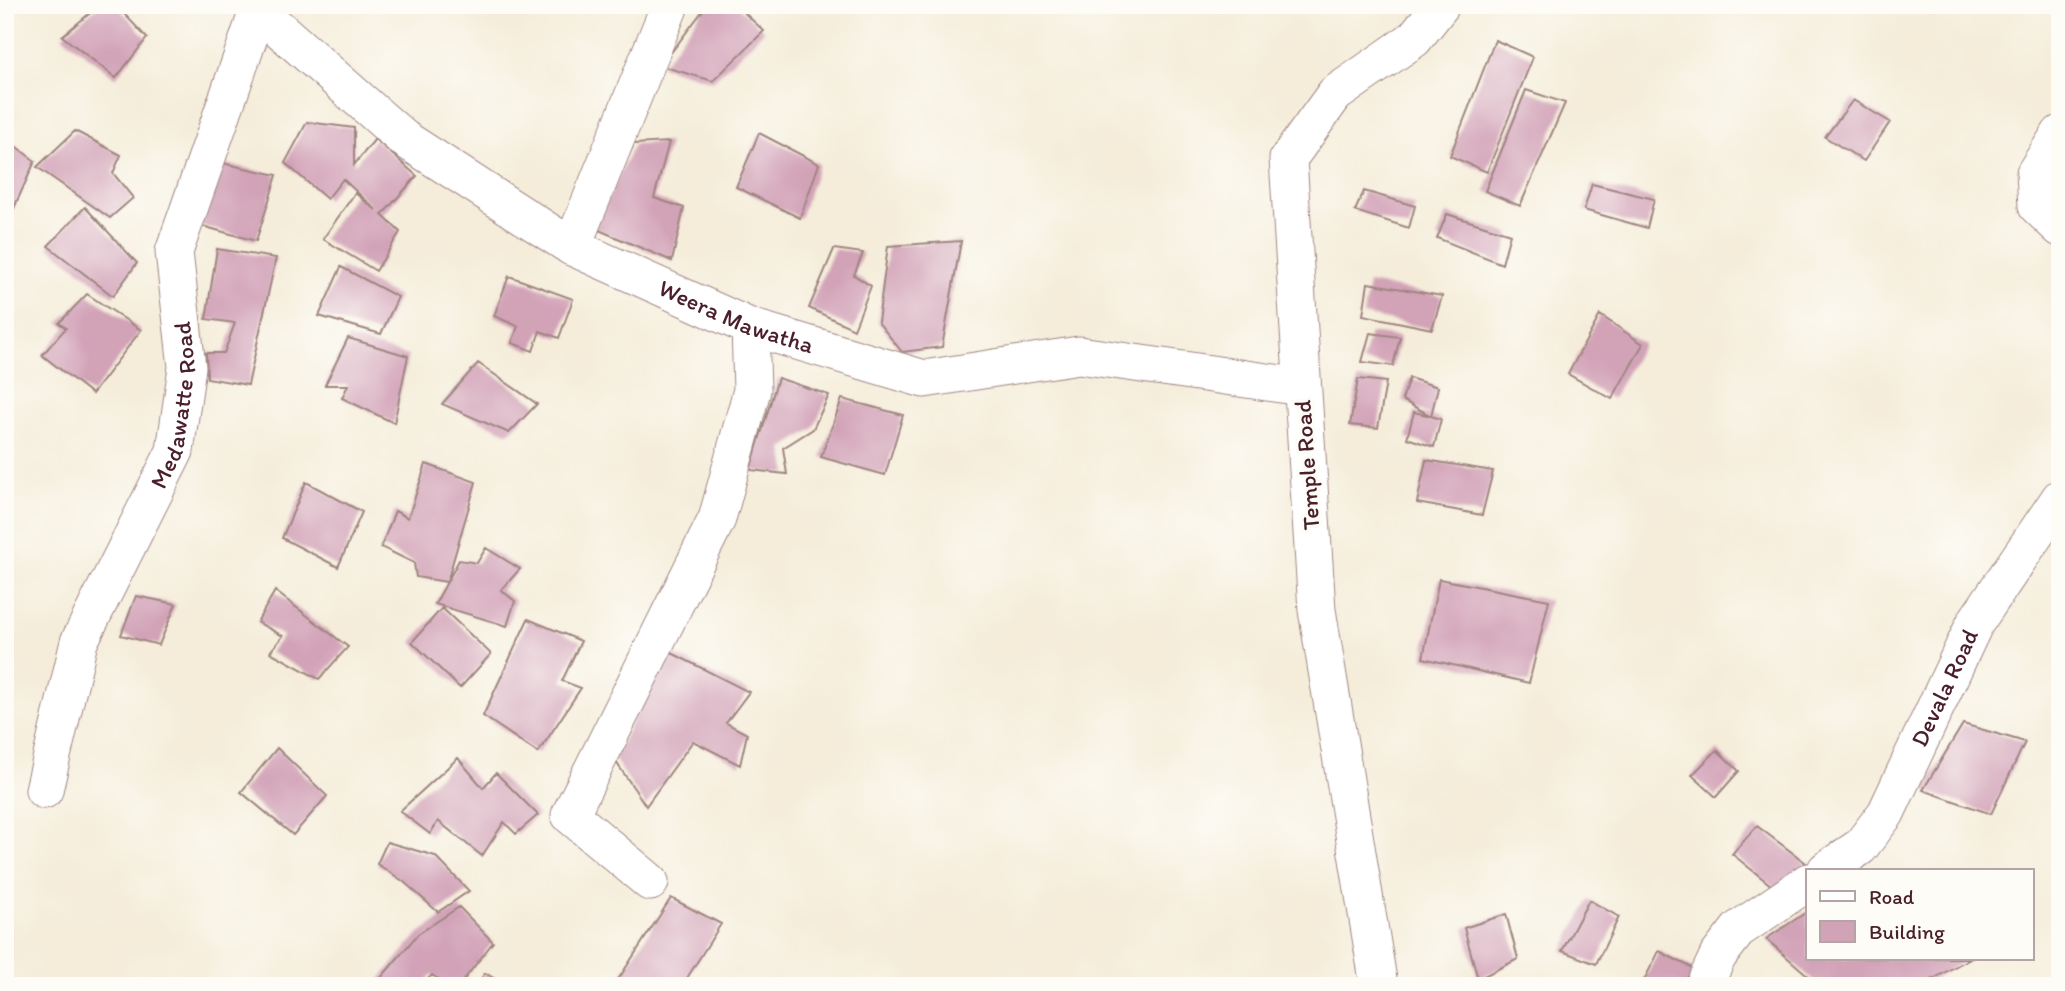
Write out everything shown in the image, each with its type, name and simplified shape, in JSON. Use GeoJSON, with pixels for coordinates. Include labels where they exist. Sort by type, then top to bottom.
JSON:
{"type":"FeatureCollection","features":[{"type":"Feature","properties":{"kind":"street"},"geometry":{"type":"LineString","coordinates":[[572,247],[670,5]]}},
{"type":"Feature","properties":{"kind":"street","name":"Temple Road"},"geometry":{"type":"LineString","coordinates":[[1379,986],[1317,610],[1288,159],[1335,94],[1415,39],[1441,5]]}},
{"type":"Feature","properties":{"kind":"street","name":"Weera Mawatha"},"geometry":{"type":"LineString","coordinates":[[255,8],[403,138],[572,247],[750,327],[923,379],[1079,355],[1302,387]]}},
{"type":"Feature","properties":{"kind":"street","name":"Medawatte Road"},"geometry":{"type":"LineString","coordinates":[[44,790],[79,642],[175,452],[187,367],[174,252],[255,8]]}},
{"type":"Feature","properties":{"kind":"street"},"geometry":{"type":"LineString","coordinates":[[2060,134],[2035,173],[2036,206],[2060,228]]}},
{"type":"Feature","properties":{"kind":"street"},"geometry":{"type":"LineString","coordinates":[[650,882],[570,815],[717,519],[752,390],[750,327]]}},
{"type":"Feature","properties":{"kind":"street","name":"Devala Road"},"geometry":{"type":"LineString","coordinates":[[1827,869],[1860,847],[1886,813],[1975,623],[2060,498]]}},
{"type":"Feature","properties":{"kind":"street"},"geometry":{"type":"LineString","coordinates":[[1704,986],[1718,956],[1739,929],[1806,884]]}},
{"type":"Feature","properties":{"kind":"building"},"geometry":{"type":"Polygon","coordinates":[[[100,5],[116,5],[147,38],[116,78],[62,36],[100,5]]]}},
{"type":"Feature","properties":{"kind":"building"},"geometry":{"type":"Polygon","coordinates":[[[707,5],[736,5],[764,31],[713,81],[661,66],[707,5]]]}},
{"type":"Feature","properties":{"kind":"building"},"geometry":{"type":"Polygon","coordinates":[[[1495,40],[1533,57],[1487,172],[1450,156],[1495,40]]]}},
{"type":"Feature","properties":{"kind":"building"},"geometry":{"type":"Polygon","coordinates":[[[1526,90],[1565,103],[1520,206],[1485,191],[1526,90]]]}},
{"type":"Feature","properties":{"kind":"building"},"geometry":{"type":"Polygon","coordinates":[[[1853,100],[1890,122],[1864,161],[1825,137],[1853,100]]]}},
{"type":"Feature","properties":{"kind":"building"},"geometry":{"type":"Polygon","coordinates":[[[307,122],[354,128],[354,165],[375,139],[417,176],[382,215],[400,232],[376,271],[323,239],[355,193],[376,210],[343,179],[327,199],[285,163],[307,122]]]}},
{"type":"Feature","properties":{"kind":"building"},"geometry":{"type":"Polygon","coordinates":[[[75,131],[121,155],[113,173],[133,198],[110,218],[37,167],[75,131]]]}},
{"type":"Feature","properties":{"kind":"building"},"geometry":{"type":"Polygon","coordinates":[[[759,133],[819,164],[800,218],[736,187],[759,133]]]}},
{"type":"Feature","properties":{"kind":"building"},"geometry":{"type":"Polygon","coordinates":[[[5,138],[35,161],[5,228],[5,138]]]}},
{"type":"Feature","properties":{"kind":"building"},"geometry":{"type":"Polygon","coordinates":[[[669,142],[654,198],[684,208],[672,261],[594,228],[634,144],[669,142]]]}},
{"type":"Feature","properties":{"kind":"building"},"geometry":{"type":"Polygon","coordinates":[[[222,163],[277,175],[256,241],[195,224],[222,163]]]}},
{"type":"Feature","properties":{"kind":"building"},"geometry":{"type":"Polygon","coordinates":[[[1592,184],[1654,199],[1647,228],[1584,210],[1592,184]]]}},
{"type":"Feature","properties":{"kind":"building"},"geometry":{"type":"Polygon","coordinates":[[[1364,191],[1415,206],[1409,228],[1355,211],[1364,191]]]}},
{"type":"Feature","properties":{"kind":"building"},"geometry":{"type":"Polygon","coordinates":[[[85,207],[137,263],[113,296],[48,246],[85,207]]]}},
{"type":"Feature","properties":{"kind":"building"},"geometry":{"type":"Polygon","coordinates":[[[1447,214],[1510,234],[1502,264],[1437,238],[1447,214]]]}},
{"type":"Feature","properties":{"kind":"building"},"geometry":{"type":"Polygon","coordinates":[[[961,241],[942,347],[902,352],[878,322],[888,246],[961,241]]]}},
{"type":"Feature","properties":{"kind":"building"},"geometry":{"type":"Polygon","coordinates":[[[217,249],[276,258],[248,385],[207,378],[206,353],[224,353],[235,323],[206,319],[217,249]]]}},
{"type":"Feature","properties":{"kind":"building"},"geometry":{"type":"Polygon","coordinates":[[[834,249],[863,253],[854,275],[871,286],[854,329],[809,308],[834,249]]]}},
{"type":"Feature","properties":{"kind":"building"},"geometry":{"type":"Polygon","coordinates":[[[341,267],[398,297],[381,334],[319,316],[341,267]]]}},
{"type":"Feature","properties":{"kind":"building"},"geometry":{"type":"Polygon","coordinates":[[[509,276],[573,299],[559,338],[540,331],[533,351],[512,343],[518,326],[494,316],[509,276]]]}},
{"type":"Feature","properties":{"kind":"building"},"geometry":{"type":"Polygon","coordinates":[[[1368,283],[1442,296],[1432,329],[1363,315],[1368,283]]]}},
{"type":"Feature","properties":{"kind":"building"},"geometry":{"type":"Polygon","coordinates":[[[87,294],[141,330],[92,394],[42,355],[66,328],[59,323],[87,294]]]}},
{"type":"Feature","properties":{"kind":"building"},"geometry":{"type":"Polygon","coordinates":[[[1600,315],[1643,344],[1612,399],[1568,374],[1600,315]]]}},
{"type":"Feature","properties":{"kind":"building"},"geometry":{"type":"Polygon","coordinates":[[[1370,333],[1400,337],[1393,366],[1362,362],[1370,333]]]}},
{"type":"Feature","properties":{"kind":"building"},"geometry":{"type":"Polygon","coordinates":[[[348,338],[408,356],[394,423],[342,398],[348,385],[325,385],[348,338]]]}},
{"type":"Feature","properties":{"kind":"building"},"geometry":{"type":"Polygon","coordinates":[[[478,363],[537,404],[509,433],[442,404],[478,363]]]}},
{"type":"Feature","properties":{"kind":"building"},"geometry":{"type":"Polygon","coordinates":[[[778,378],[829,395],[813,429],[783,448],[787,474],[750,470],[778,378]]]}},
{"type":"Feature","properties":{"kind":"building"},"geometry":{"type":"Polygon","coordinates":[[[1409,378],[1438,387],[1431,416],[1402,400],[1409,378]]]}},
{"type":"Feature","properties":{"kind":"building"},"geometry":{"type":"Polygon","coordinates":[[[1358,379],[1386,382],[1378,428],[1350,425],[1358,379]]]}},
{"type":"Feature","properties":{"kind":"building"},"geometry":{"type":"Polygon","coordinates":[[[842,399],[903,415],[885,475],[821,457],[842,399]]]}},
{"type":"Feature","properties":{"kind":"building"},"geometry":{"type":"Polygon","coordinates":[[[1414,412],[1441,419],[1434,447],[1407,438],[1414,412]]]}},
{"type":"Feature","properties":{"kind":"building"},"geometry":{"type":"Polygon","coordinates":[[[1426,460],[1493,471],[1482,515],[1417,503],[1426,460]]]}},
{"type":"Feature","properties":{"kind":"building"},"geometry":{"type":"Polygon","coordinates":[[[426,464],[476,482],[447,582],[416,577],[414,563],[381,547],[395,511],[408,518],[426,464]]]}},
{"type":"Feature","properties":{"kind":"building"},"geometry":{"type":"Polygon","coordinates":[[[306,482],[362,512],[338,567],[282,538],[306,482]]]}},
{"type":"Feature","properties":{"kind":"building"},"geometry":{"type":"Polygon","coordinates":[[[486,548],[520,569],[501,590],[515,601],[507,626],[435,604],[459,560],[477,563],[486,548]]]}},
{"type":"Feature","properties":{"kind":"building"},"geometry":{"type":"Polygon","coordinates":[[[1439,579],[1549,600],[1529,683],[1423,658],[1439,579]]]}},
{"type":"Feature","properties":{"kind":"building"},"geometry":{"type":"Polygon","coordinates":[[[275,591],[348,647],[319,679],[270,652],[283,636],[257,622],[275,591]]]}},
{"type":"Feature","properties":{"kind":"building"},"geometry":{"type":"Polygon","coordinates":[[[136,596],[176,604],[159,645],[121,635],[136,596]]]}},
{"type":"Feature","properties":{"kind":"building"},"geometry":{"type":"Polygon","coordinates":[[[442,608],[491,654],[460,688],[412,642],[442,608]]]}},
{"type":"Feature","properties":{"kind":"building"},"geometry":{"type":"Polygon","coordinates":[[[528,619],[581,641],[562,681],[581,688],[538,753],[483,716],[528,619]]]}},
{"type":"Feature","properties":{"kind":"building"},"geometry":{"type":"Polygon","coordinates":[[[666,650],[749,692],[726,723],[747,734],[740,765],[693,741],[646,806],[614,759],[666,650]]]}},
{"type":"Feature","properties":{"kind":"building"},"geometry":{"type":"Polygon","coordinates":[[[1963,724],[2025,742],[1991,814],[1923,790],[1963,724]]]}},
{"type":"Feature","properties":{"kind":"building"},"geometry":{"type":"Polygon","coordinates":[[[277,748],[327,796],[293,835],[241,792],[277,748]]]}},
{"type":"Feature","properties":{"kind":"building"},"geometry":{"type":"Polygon","coordinates":[[[1717,750],[1739,771],[1716,797],[1692,775],[1717,750]]]}},
{"type":"Feature","properties":{"kind":"building"},"geometry":{"type":"Polygon","coordinates":[[[458,758],[483,788],[496,773],[538,815],[516,834],[504,822],[482,856],[438,821],[430,834],[400,811],[458,758]]]}},
{"type":"Feature","properties":{"kind":"building"},"geometry":{"type":"Polygon","coordinates":[[[1757,826],[1806,863],[1782,894],[1732,854],[1757,826]]]}},
{"type":"Feature","properties":{"kind":"building"},"geometry":{"type":"Polygon","coordinates":[[[387,842],[435,856],[469,891],[438,912],[403,881],[377,864],[387,842]]]}},
{"type":"Feature","properties":{"kind":"building"},"geometry":{"type":"Polygon","coordinates":[[[671,898],[721,924],[682,986],[614,986],[671,898]]]}},
{"type":"Feature","properties":{"kind":"building"},"geometry":{"type":"Polygon","coordinates":[[[1589,900],[1619,917],[1596,964],[1562,951],[1589,900]]]}},
{"type":"Feature","properties":{"kind":"building"},"geometry":{"type":"Polygon","coordinates":[[[459,907],[493,942],[459,986],[450,986],[432,975],[421,986],[374,986],[418,934],[459,907]]]}},
{"type":"Feature","properties":{"kind":"building"},"geometry":{"type":"Polygon","coordinates":[[[1806,912],[1806,960],[1966,960],[1921,986],[1820,986],[1766,939],[1806,912]]]}},
{"type":"Feature","properties":{"kind":"building"},"geometry":{"type":"Polygon","coordinates":[[[1506,914],[1518,959],[1478,979],[1464,928],[1506,914]]]}},
{"type":"Feature","properties":{"kind":"building"},"geometry":{"type":"Polygon","coordinates":[[[1659,951],[1704,974],[1698,986],[1641,986],[1659,951]]]}},
{"type":"Feature","properties":{"kind":"building"},"geometry":{"type":"Polygon","coordinates":[[[485,973],[507,986],[476,986],[485,973]]]}}]}
